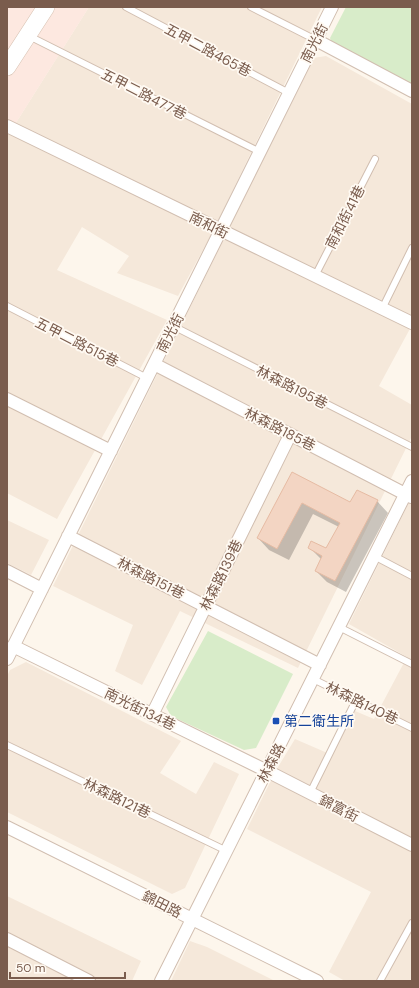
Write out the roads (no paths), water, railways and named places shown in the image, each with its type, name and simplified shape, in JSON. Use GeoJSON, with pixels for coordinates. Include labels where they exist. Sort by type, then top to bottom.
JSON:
{"type":"FeatureCollection","features":[{"type":"Feature","properties":{"kind":"main road"},"geometry":{"type":"LineString","coordinates":[[7,67],[46,7]]}},
{"type":"Feature","properties":{"kind":"street","name":"南光街"},"geometry":{"type":"LineString","coordinates":[[7,658],[332,7]]}},
{"type":"Feature","properties":{"kind":"street"},"geometry":{"type":"LineString","coordinates":[[316,40],[412,91]]}},
{"type":"Feature","properties":{"kind":"street","name":"南和街"},"geometry":{"type":"LineString","coordinates":[[7,126],[412,323]]}},
{"type":"Feature","properties":{"kind":"street","name":"林森路185巷"},"geometry":{"type":"LineString","coordinates":[[154,364],[409,496]]}},
{"type":"Feature","properties":{"kind":"street"},"geometry":{"type":"LineString","coordinates":[[7,399],[111,451]]}},
{"type":"Feature","properties":{"kind":"street","name":"林森路139巷"},"geometry":{"type":"LineString","coordinates":[[152,715],[290,435]]}},
{"type":"Feature","properties":{"kind":"street","name":"林森路"},"geometry":{"type":"LineString","coordinates":[[161,981],[374,556],[409,496],[412,481]]}},
{"type":"Feature","properties":{"kind":"street","name":"林森路151巷"},"geometry":{"type":"LineString","coordinates":[[68,536],[320,665]]}},
{"type":"Feature","properties":{"kind":"street"},"geometry":{"type":"LineString","coordinates":[[7,572],[42,589]]}},
{"type":"Feature","properties":{"kind":"street","name":"南光街134巷"},"geometry":{"type":"LineString","coordinates":[[13,646],[267,771]]}},
{"type":"Feature","properties":{"kind":"street","name":"錦富街"},"geometry":{"type":"LineString","coordinates":[[267,771],[412,845]]}},
{"type":"Feature","properties":{"kind":"street","name":"錦田路"},"geometry":{"type":"LineString","coordinates":[[7,827],[316,981]]}},
{"type":"Feature","properties":{"kind":"street"},"geometry":{"type":"LineString","coordinates":[[7,939],[89,981]]}},
{"type":"Feature","properties":{"kind":"lane","name":"五甲二路465巷"},"geometry":{"type":"LineString","coordinates":[[126,7],[289,93]]}},
{"type":"Feature","properties":{"kind":"lane"},"geometry":{"type":"LineString","coordinates":[[251,7],[316,40]]}},
{"type":"Feature","properties":{"kind":"lane","name":"五甲二路477巷"},"geometry":{"type":"LineString","coordinates":[[28,35],[260,152]]}},
{"type":"Feature","properties":{"kind":"lane","name":"南和街41巷"},"geometry":{"type":"LineString","coordinates":[[315,276],[375,158]]}},
{"type":"Feature","properties":{"kind":"lane"},"geometry":{"type":"LineString","coordinates":[[382,309],[412,248]]}},
{"type":"Feature","properties":{"kind":"lane","name":"五甲二路515巷"},"geometry":{"type":"LineString","coordinates":[[7,306],[147,378]]}},
{"type":"Feature","properties":{"kind":"lane","name":"林森路195巷"},"geometry":{"type":"LineString","coordinates":[[173,326],[412,447]]}},
{"type":"Feature","properties":{"kind":"lane"},"geometry":{"type":"LineString","coordinates":[[374,556],[412,576]]}},
{"type":"Feature","properties":{"kind":"lane"},"geometry":{"type":"LineString","coordinates":[[339,627],[412,664]]}},
{"type":"Feature","properties":{"kind":"lane","name":"林森路140巷"},"geometry":{"type":"LineString","coordinates":[[313,679],[412,728]]}},
{"type":"Feature","properties":{"kind":"lane"},"geometry":{"type":"LineString","coordinates":[[310,793],[356,700]]}},
{"type":"Feature","properties":{"kind":"lane","name":"林森路121巷"},"geometry":{"type":"LineString","coordinates":[[7,745],[226,851]]}},
{"type":"Feature","properties":{"kind":"lane"},"geometry":{"type":"LineString","coordinates":[[380,981],[412,923]]}},
{"type":"Feature","properties":{"kind":"place","name":"第二衛生所"},"geometry":{"type":"Point","coordinates":[276,721]}}]}
